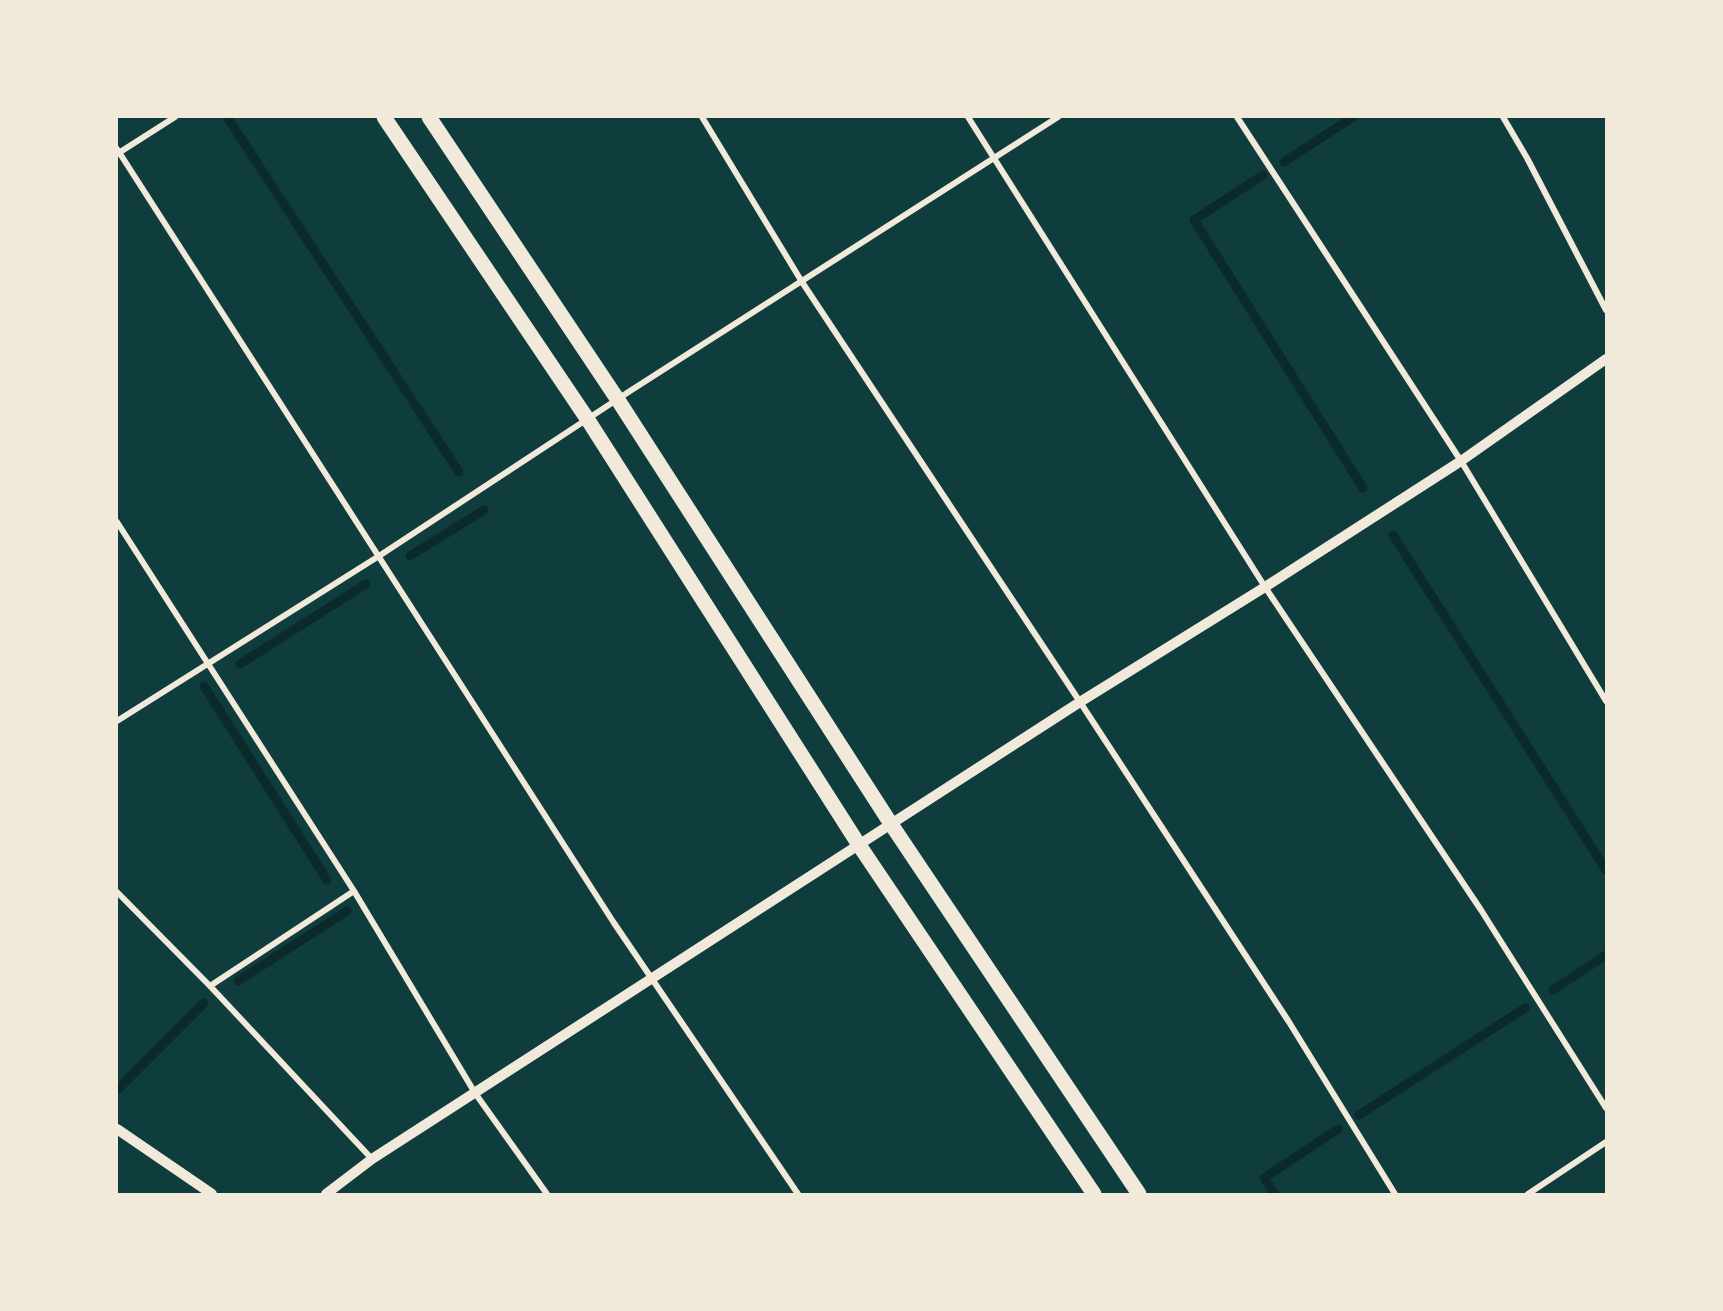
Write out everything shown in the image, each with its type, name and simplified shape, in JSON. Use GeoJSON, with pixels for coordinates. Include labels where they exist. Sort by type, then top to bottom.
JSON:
{"type":"FeatureCollection","features":[{"type":"Feature","properties":{"kind":"main road"},"geometry":{"type":"LineString","coordinates":[[384,117],[588,420],[859,845],[1094,1194]]}},
{"type":"Feature","properties":{"kind":"main road"},"geometry":{"type":"LineString","coordinates":[[429,117],[618,400],[891,824],[1139,1194]]}},
{"type":"Feature","properties":{"kind":"street"},"geometry":{"type":"LineString","coordinates":[[175,117],[118,152],[614,923],[798,1194]]}},
{"type":"Feature","properties":{"kind":"street"},"geometry":{"type":"LineString","coordinates":[[702,117],[802,282],[1289,1022],[1395,1194]]}},
{"type":"Feature","properties":{"kind":"street"},"geometry":{"type":"LineString","coordinates":[[968,117],[1265,587],[1481,910],[1606,1108]]}},
{"type":"Feature","properties":{"kind":"street"},"geometry":{"type":"LineString","coordinates":[[117,721],[379,556],[1058,117]]}},
{"type":"Feature","properties":{"kind":"street"},"geometry":{"type":"LineString","coordinates":[[1237,117],[1461,461],[1606,701]]}},
{"type":"Feature","properties":{"kind":"street"},"geometry":{"type":"LineString","coordinates":[[1503,117],[1527,158],[1606,310]]}},
{"type":"Feature","properties":{"kind":"street"},"geometry":{"type":"LineString","coordinates":[[326,1194],[372,1159],[653,980],[1080,702],[1461,461],[1606,359]]}},
{"type":"Feature","properties":{"kind":"street"},"geometry":{"type":"LineString","coordinates":[[117,522],[354,891],[475,1093],[547,1194]]}},
{"type":"Feature","properties":{"kind":"street"},"geometry":{"type":"LineString","coordinates":[[210,986],[354,891]]}},
{"type":"Feature","properties":{"kind":"street"},"geometry":{"type":"LineString","coordinates":[[117,892],[210,986],[372,1159]]}},
{"type":"Feature","properties":{"kind":"street"},"geometry":{"type":"LineString","coordinates":[[117,1130],[212,1194]]}},
{"type":"Feature","properties":{"kind":"street"},"geometry":{"type":"LineString","coordinates":[[1528,1194],[1606,1142]]}},
{"type":"Feature","properties":{"kind":"waterway"},"geometry":{"type":"LineString","coordinates":[[227,117],[459,472]]}},
{"type":"Feature","properties":{"kind":"waterway"},"geometry":{"type":"LineString","coordinates":[[1284,162],[1353,117]]}},
{"type":"Feature","properties":{"kind":"waterway"},"geometry":{"type":"LineString","coordinates":[[1263,175],[1194,220],[1363,488]]}},
{"type":"Feature","properties":{"kind":"waterway"},"geometry":{"type":"LineString","coordinates":[[410,556],[484,510]]}},
{"type":"Feature","properties":{"kind":"waterway"},"geometry":{"type":"LineString","coordinates":[[1393,535],[1606,870]]}},
{"type":"Feature","properties":{"kind":"waterway"},"geometry":{"type":"LineString","coordinates":[[240,664],[366,584]]}},
{"type":"Feature","properties":{"kind":"waterway"},"geometry":{"type":"LineString","coordinates":[[204,686],[327,880]]}},
{"type":"Feature","properties":{"kind":"waterway"},"geometry":{"type":"LineString","coordinates":[[238,981],[347,911]]}},
{"type":"Feature","properties":{"kind":"waterway"},"geometry":{"type":"LineString","coordinates":[[1553,990],[1606,955]]}},
{"type":"Feature","properties":{"kind":"waterway"},"geometry":{"type":"LineString","coordinates":[[117,1090],[204,1003]]}},
{"type":"Feature","properties":{"kind":"waterway"},"geometry":{"type":"LineString","coordinates":[[1359,1115],[1525,1008]]}},
{"type":"Feature","properties":{"kind":"waterway"},"geometry":{"type":"LineString","coordinates":[[1275,1194],[1264,1178],[1338,1129]]}}]}
